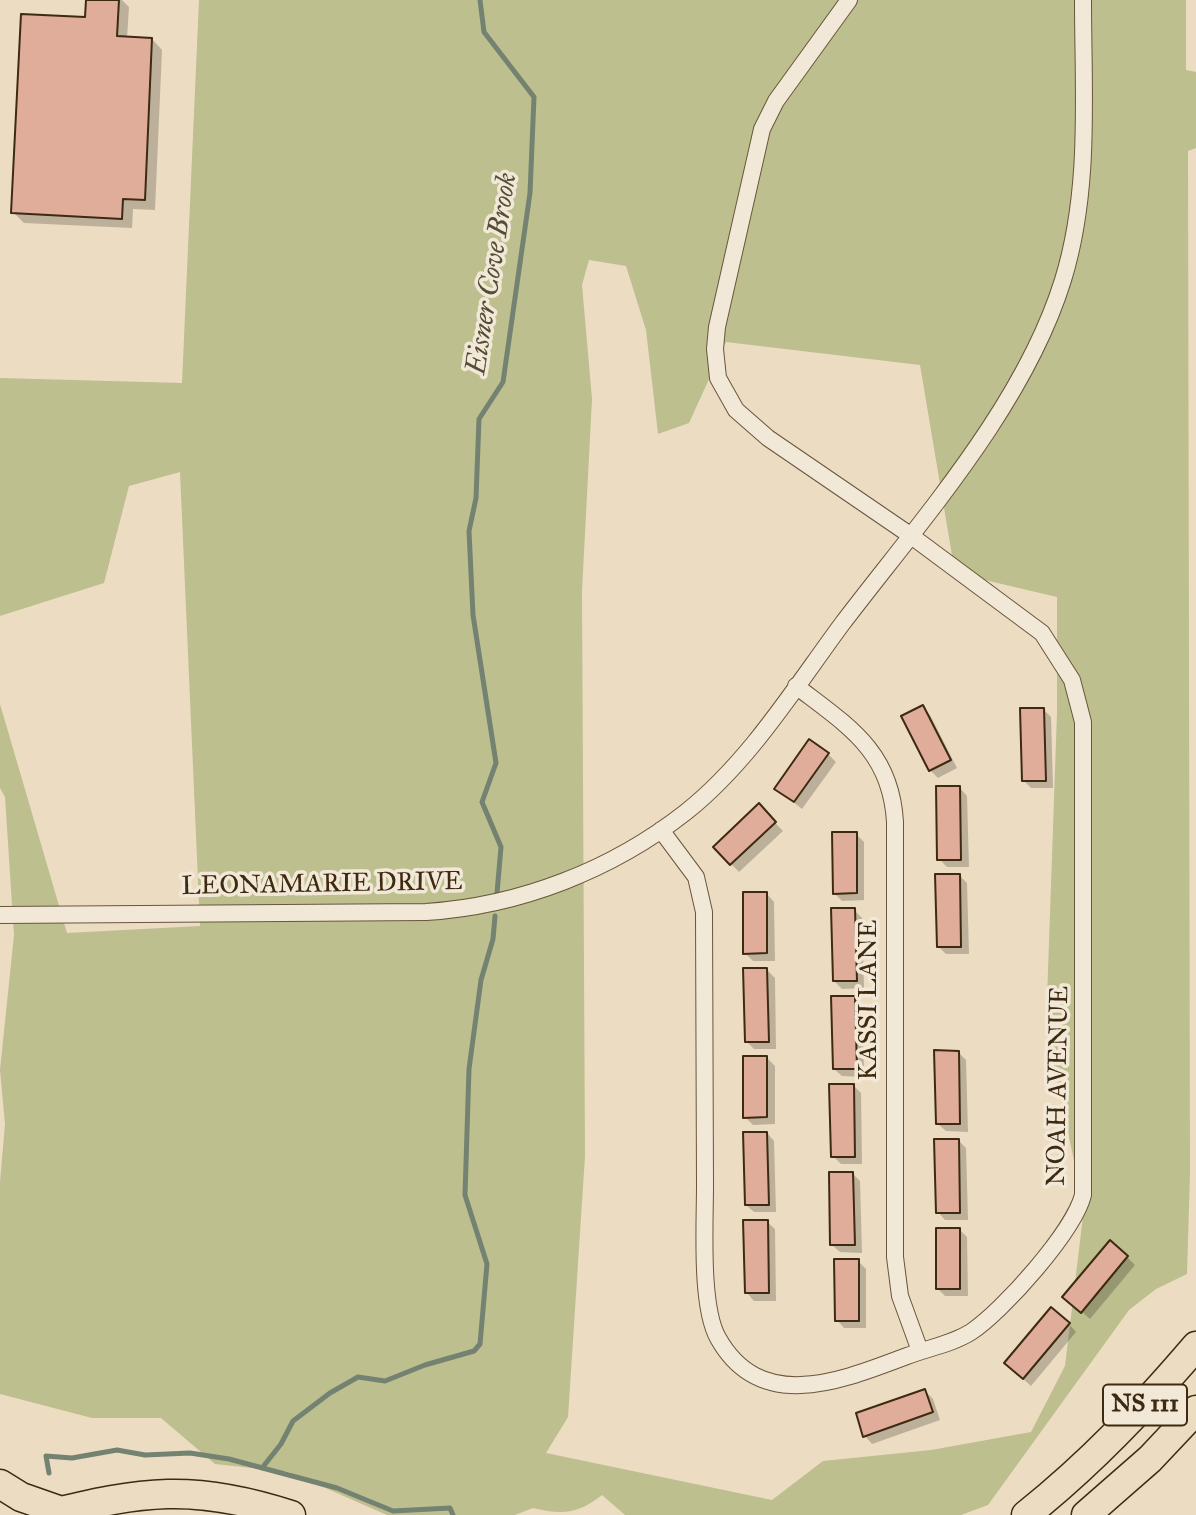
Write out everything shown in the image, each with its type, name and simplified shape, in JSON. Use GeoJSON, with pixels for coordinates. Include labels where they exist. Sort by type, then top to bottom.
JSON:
{"type":"FeatureCollection","features":[{"type":"Feature","properties":{"kind":"highway","name":"NS 111"},"geometry":{"type":"LineString","coordinates":[[1026,1515],[1091,1461],[1129,1424],[1196,1346]]}},
{"type":"Feature","properties":{"kind":"highway","name":"NS 111"},"geometry":{"type":"LineString","coordinates":[[1086,1515],[1150,1458],[1196,1410]]}},
{"type":"Feature","properties":{"kind":"highway"},"geometry":{"type":"LineString","coordinates":[[1015,1515],[1091,1461]]}},
{"type":"Feature","properties":{"kind":"highway"},"geometry":{"type":"LineString","coordinates":[[0,1485],[53,1513],[122,1496],[176,1492],[234,1498],[291,1515]]}},
{"type":"Feature","properties":{"kind":"street"},"geometry":{"type":"LineString","coordinates":[[849,0],[776,101],[762,129],[717,327],[717,368],[725,395],[744,419],[910,535]]}},
{"type":"Feature","properties":{"kind":"street","name":"LEONAMARIE DRIVE"},"geometry":{"type":"LineString","coordinates":[[0,915],[443,911],[503,901],[556,885],[619,856],[661,830],[725,775],[796,686],[910,535],[1011,390],[1037,345],[1063,280],[1082,180],[1083,0]]}},
{"type":"Feature","properties":{"kind":"street","name":"NOAH AVENUE"},"geometry":{"type":"LineString","coordinates":[[661,830],[696,877],[703,899],[706,1251],[708,1307],[717,1337],[731,1355],[754,1374],[792,1386],[829,1382],[961,1337],[983,1323],[1065,1233],[1082,1200],[1085,1177],[1084,729],[1080,704],[1068,671],[1049,641],[1026,619],[910,535]]}},
{"type":"Feature","properties":{"kind":"street","name":"KASSI LANE"},"geometry":{"type":"LineString","coordinates":[[796,686],[865,743],[880,763],[892,795],[895,822],[895,1256],[900,1296],[920,1351]]}},
{"type":"Feature","properties":{"kind":"green space"},"geometry":{"type":"Polygon","coordinates":[[[199,0],[1186,0],[1186,70],[1196,72],[1196,148],[1188,151],[1190,1173],[1187,1274],[1156,1289],[1129,1310],[988,1505],[961,1515],[625,1515],[602,1495],[578,1509],[562,1512],[533,1508],[515,1515],[387,1515],[289,1472],[215,1464],[161,1418],[92,1418],[0,1394],[0,1182],[5,1124],[0,1070],[14,935],[5,797],[0,788],[0,704],[67,933],[200,926],[180,472],[129,486],[104,583],[0,616],[0,378],[182,383],[199,0]],[[589,260],[582,285],[592,399],[582,591],[585,1156],[568,1417],[546,1453],[772,1500],[823,1461],[931,1450],[1031,1432],[1065,1366],[1084,1208],[1046,1028],[1057,713],[1057,597],[955,573],[920,365],[726,342],[689,423],[658,434],[646,330],[626,266],[589,260]]]}},
{"type":"Feature","properties":{"kind":"building"},"geometry":{"type":"Polygon","coordinates":[[[86,0],[119,0],[117,36],[152,38],[145,200],[123,199],[122,219],[11,213],[21,14],[85,17],[86,0]]]}},
{"type":"Feature","properties":{"kind":"building"},"geometry":{"type":"Polygon","coordinates":[[[923,705],[951,760],[929,771],[901,716],[923,705]]]}},
{"type":"Feature","properties":{"kind":"building"},"geometry":{"type":"Polygon","coordinates":[[[1020,708],[1044,708],[1046,781],[1022,781],[1020,708]]]}},
{"type":"Feature","properties":{"kind":"building"},"geometry":{"type":"Polygon","coordinates":[[[809,739],[829,753],[794,802],[774,789],[809,739]]]}},
{"type":"Feature","properties":{"kind":"building"},"geometry":{"type":"Polygon","coordinates":[[[936,786],[960,786],[961,860],[937,860],[936,786]]]}},
{"type":"Feature","properties":{"kind":"building"},"geometry":{"type":"Polygon","coordinates":[[[759,803],[776,822],[730,865],[713,847],[759,803]]]}},
{"type":"Feature","properties":{"kind":"building"},"geometry":{"type":"Polygon","coordinates":[[[832,832],[857,832],[857,893],[833,894],[832,832]]]}},
{"type":"Feature","properties":{"kind":"building"},"geometry":{"type":"Polygon","coordinates":[[[935,874],[960,874],[961,947],[937,947],[935,874]]]}},
{"type":"Feature","properties":{"kind":"building"},"geometry":{"type":"Polygon","coordinates":[[[743,892],[767,892],[767,953],[743,954],[743,892]]]}},
{"type":"Feature","properties":{"kind":"building"},"geometry":{"type":"Polygon","coordinates":[[[831,908],[855,908],[857,981],[833,981],[831,908]]]}},
{"type":"Feature","properties":{"kind":"building"},"geometry":{"type":"Polygon","coordinates":[[[743,968],[767,968],[769,1042],[745,1042],[743,968]]]}},
{"type":"Feature","properties":{"kind":"building"},"geometry":{"type":"Polygon","coordinates":[[[831,996],[855,996],[857,1069],[833,1069],[831,996]]]}},
{"type":"Feature","properties":{"kind":"building"},"geometry":{"type":"Polygon","coordinates":[[[934,1050],[959,1051],[960,1124],[936,1124],[934,1050]]]}},
{"type":"Feature","properties":{"kind":"building"},"geometry":{"type":"Polygon","coordinates":[[[743,1056],[767,1056],[767,1117],[743,1118],[743,1056]]]}},
{"type":"Feature","properties":{"kind":"building"},"geometry":{"type":"Polygon","coordinates":[[[829,1084],[854,1084],[855,1157],[831,1157],[829,1084]]]}},
{"type":"Feature","properties":{"kind":"building"},"geometry":{"type":"Polygon","coordinates":[[[743,1132],[767,1132],[769,1205],[745,1205],[743,1132]]]}},
{"type":"Feature","properties":{"kind":"building"},"geometry":{"type":"Polygon","coordinates":[[[934,1139],[959,1139],[960,1213],[936,1213],[934,1139]]]}},
{"type":"Feature","properties":{"kind":"building"},"geometry":{"type":"Polygon","coordinates":[[[829,1172],[853,1172],[855,1245],[830,1245],[829,1172]]]}},
{"type":"Feature","properties":{"kind":"building"},"geometry":{"type":"Polygon","coordinates":[[[743,1220],[768,1220],[769,1293],[745,1293],[743,1220]]]}},
{"type":"Feature","properties":{"kind":"building"},"geometry":{"type":"Polygon","coordinates":[[[936,1228],[960,1228],[960,1289],[936,1289],[936,1228]]]}},
{"type":"Feature","properties":{"kind":"building"},"geometry":{"type":"Polygon","coordinates":[[[1110,1240],[1128,1256],[1081,1313],[1062,1297],[1110,1240]]]}},
{"type":"Feature","properties":{"kind":"building"},"geometry":{"type":"Polygon","coordinates":[[[834,1259],[859,1259],[859,1321],[835,1321],[834,1259]]]}},
{"type":"Feature","properties":{"kind":"building"},"geometry":{"type":"Polygon","coordinates":[[[1051,1307],[1070,1323],[1023,1379],[1004,1363],[1051,1307]]]}},
{"type":"Feature","properties":{"kind":"building"},"geometry":{"type":"Polygon","coordinates":[[[925,1389],[933,1412],[863,1437],[856,1413],[925,1389]]]}},
{"type":"Feature","properties":{"kind":"waterway","name":"Eisner Cove Brook"},"geometry":{"type":"LineString","coordinates":[[480,0],[484,32],[534,97],[530,193],[503,382],[479,419],[476,498],[469,531],[473,615],[496,763],[482,802],[501,847],[497,893]]}},
{"type":"Feature","properties":{"kind":"waterway","name":"Eisner Cove Brook"},"geometry":{"type":"LineString","coordinates":[[262,1468],[281,1444],[293,1421],[330,1393],[358,1377],[385,1381],[425,1365],[474,1351],[480,1344],[487,1264],[465,1195],[469,1069],[481,980],[493,939],[495,916]]}},
{"type":"Feature","properties":{"kind":"waterway","name":"Eisner Cove Brook"},"geometry":{"type":"LineString","coordinates":[[49,1473],[46,1456],[72,1458],[117,1450],[145,1455],[190,1453],[229,1459],[337,1488],[393,1511],[450,1508],[453,1515]]}}]}
